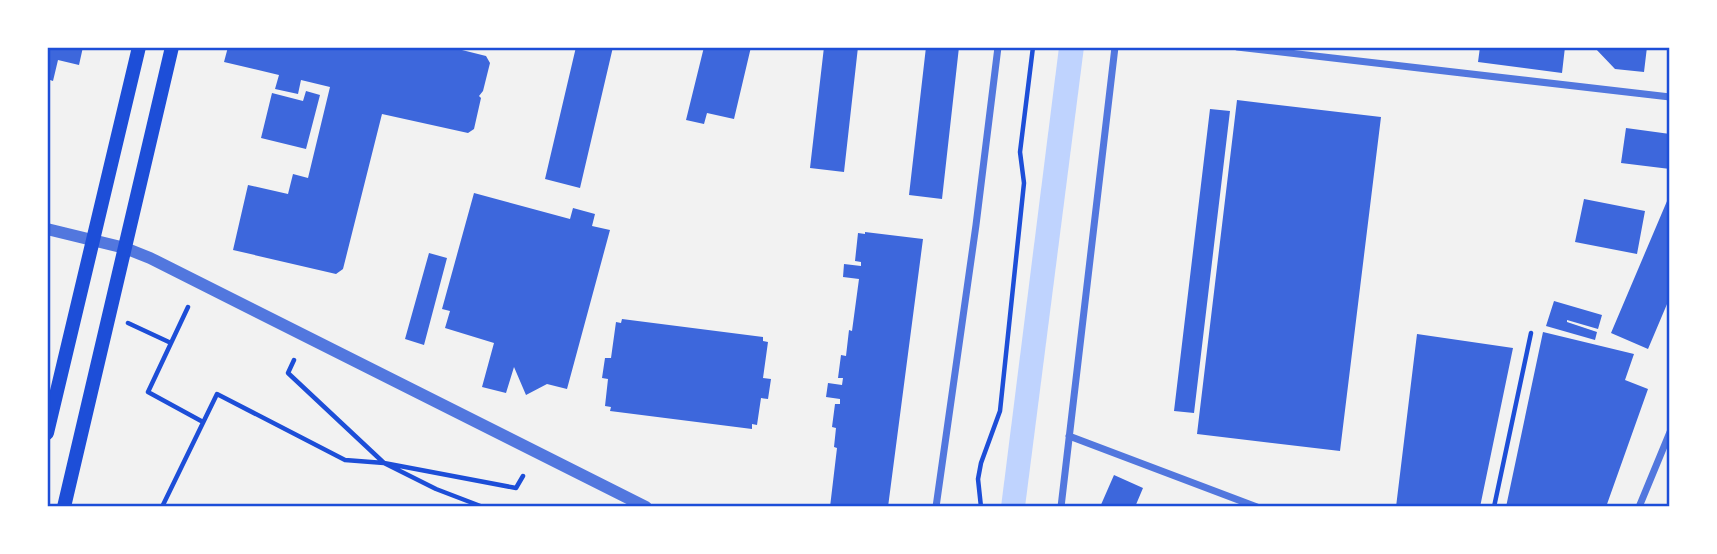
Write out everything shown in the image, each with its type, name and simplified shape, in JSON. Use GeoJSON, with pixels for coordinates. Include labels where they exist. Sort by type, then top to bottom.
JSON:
{"type":"FeatureCollection","features":[{"type":"Feature","properties":{"kind":"main road"},"geometry":{"type":"LineString","coordinates":[[47,433],[139,47]]}},
{"type":"Feature","properties":{"kind":"main road"},"geometry":{"type":"LineString","coordinates":[[64,507],[172,47]]}},
{"type":"Feature","properties":{"kind":"street"},"geometry":{"type":"LineString","coordinates":[[936,507],[998,47]]}},
{"type":"Feature","properties":{"kind":"street"},"geometry":{"type":"LineString","coordinates":[[1061,507],[1115,47]]}},
{"type":"Feature","properties":{"kind":"street"},"geometry":{"type":"LineString","coordinates":[[1237,47],[1670,97]]}},
{"type":"Feature","properties":{"kind":"street"},"geometry":{"type":"LineString","coordinates":[[47,229],[125,248],[163,265],[646,507]]}},
{"type":"Feature","properties":{"kind":"street"},"geometry":{"type":"LineString","coordinates":[[1639,507],[1670,432]]}},
{"type":"Feature","properties":{"kind":"street"},"geometry":{"type":"LineString","coordinates":[[1069,436],[1257,507]]}},
{"type":"Feature","properties":{"kind":"path"},"geometry":{"type":"LineString","coordinates":[[981,507],[978,479],[981,463],[1002,400],[1024,183],[1020,152],[1033,47]]}},
{"type":"Feature","properties":{"kind":"path"},"geometry":{"type":"LineString","coordinates":[[188,307],[148,392],[204,422]]}},
{"type":"Feature","properties":{"kind":"path"},"geometry":{"type":"LineString","coordinates":[[125,322],[171,343]]}},
{"type":"Feature","properties":{"kind":"path"},"geometry":{"type":"LineString","coordinates":[[1494,507],[1531,333]]}},
{"type":"Feature","properties":{"kind":"path"},"geometry":{"type":"LineString","coordinates":[[294,360],[288,373],[384,463],[436,489],[483,507]]}},
{"type":"Feature","properties":{"kind":"path"},"geometry":{"type":"LineString","coordinates":[[162,507],[217,394],[345,460],[384,463],[516,488],[523,476]]}},
{"type":"Feature","properties":{"kind":"water"},"geometry":{"type":"Polygon","coordinates":[[[1059,47],[1084,47],[1025,507],[1001,507],[1059,47]]]}},
{"type":"Feature","properties":{"kind":"building"},"geometry":{"type":"Polygon","coordinates":[[[47,47],[83,47],[79,65],[58,60],[53,81],[47,79],[47,47]]]}},
{"type":"Feature","properties":{"kind":"building"},"geometry":{"type":"Polygon","coordinates":[[[228,47],[450,47],[486,56],[490,63],[483,91],[479,96],[481,98],[474,129],[468,133],[382,114],[343,269],[336,274],[233,250],[248,185],[288,194],[293,174],[308,178],[330,87],[301,80],[298,94],[275,89],[279,75],[224,62],[228,47]]]}},
{"type":"Feature","properties":{"kind":"building"},"geometry":{"type":"Polygon","coordinates":[[[576,47],[613,47],[580,188],[545,179],[576,47]]]}},
{"type":"Feature","properties":{"kind":"building"},"geometry":{"type":"Polygon","coordinates":[[[704,47],[751,47],[734,119],[707,113],[704,124],[686,120],[704,47]]]}},
{"type":"Feature","properties":{"kind":"building"},"geometry":{"type":"Polygon","coordinates":[[[824,47],[858,47],[844,172],[810,168],[824,47]]]}},
{"type":"Feature","properties":{"kind":"building"},"geometry":{"type":"Polygon","coordinates":[[[926,47],[959,47],[942,199],[909,195],[926,47]]]}},
{"type":"Feature","properties":{"kind":"building"},"geometry":{"type":"Polygon","coordinates":[[[1480,47],[1565,47],[1562,73],[1478,62],[1480,47]]]}},
{"type":"Feature","properties":{"kind":"building"},"geometry":{"type":"Polygon","coordinates":[[[1594,47],[1647,47],[1644,72],[1615,69],[1594,47]]]}},
{"type":"Feature","properties":{"kind":"building"},"geometry":{"type":"Polygon","coordinates":[[[306,91],[320,95],[306,149],[261,138],[272,93],[303,101],[306,91]]]}},
{"type":"Feature","properties":{"kind":"building"},"geometry":{"type":"Polygon","coordinates":[[[1237,100],[1381,117],[1340,451],[1197,434],[1237,100]]]}},
{"type":"Feature","properties":{"kind":"building"},"geometry":{"type":"Polygon","coordinates":[[[1210,109],[1230,111],[1194,413],[1174,411],[1210,109]]]}},
{"type":"Feature","properties":{"kind":"building"},"geometry":{"type":"Polygon","coordinates":[[[1626,128],[1670,134],[1670,169],[1621,163],[1626,128]]]}},
{"type":"Feature","properties":{"kind":"building"},"geometry":{"type":"Polygon","coordinates":[[[474,193],[570,219],[573,208],[595,214],[592,226],[610,230],[567,389],[547,384],[526,395],[514,367],[506,393],[482,387],[494,343],[445,328],[450,311],[442,309],[474,193]]]}},
{"type":"Feature","properties":{"kind":"building"},"geometry":{"type":"Polygon","coordinates":[[[1670,194],[1670,297],[1648,349],[1611,333],[1670,194]]]}},
{"type":"Feature","properties":{"kind":"building"},"geometry":{"type":"Polygon","coordinates":[[[1584,199],[1645,211],[1637,254],[1575,242],[1584,199]]]}},
{"type":"Feature","properties":{"kind":"building"},"geometry":{"type":"Polygon","coordinates":[[[858,233],[923,239],[888,507],[830,507],[837,448],[834,447],[836,428],[832,427],[835,404],[840,404],[840,399],[826,397],[828,383],[842,385],[843,378],[838,378],[841,355],[846,356],[849,330],[852,331],[859,279],[843,277],[844,264],[861,266],[861,262],[855,261],[858,233]]]}},
{"type":"Feature","properties":{"kind":"building"},"geometry":{"type":"Polygon","coordinates":[[[429,253],[447,258],[424,345],[405,339],[429,253]]]}},
{"type":"Feature","properties":{"kind":"building"},"geometry":{"type":"Polygon","coordinates":[[[1554,301],[1602,315],[1598,329],[1567,320],[1597,332],[1595,340],[1546,326],[1554,301]]]}},
{"type":"Feature","properties":{"kind":"building"},"geometry":{"type":"Polygon","coordinates":[[[622,319],[763,337],[763,341],[768,342],[763,378],[771,379],[768,399],[761,398],[757,425],[752,424],[752,429],[610,411],[611,407],[605,406],[608,379],[602,378],[605,358],[611,358],[616,322],[621,323],[622,319]]]}},
{"type":"Feature","properties":{"kind":"building"},"geometry":{"type":"Polygon","coordinates":[[[1543,332],[1634,354],[1625,380],[1648,389],[1606,507],[1506,507],[1543,332]]]}},
{"type":"Feature","properties":{"kind":"building"},"geometry":{"type":"Polygon","coordinates":[[[1417,334],[1513,348],[1480,507],[1396,507],[1417,334]]]}},
{"type":"Feature","properties":{"kind":"building"},"geometry":{"type":"Polygon","coordinates":[[[1114,475],[1143,488],[1135,507],[1100,507],[1114,475]]]}}]}
